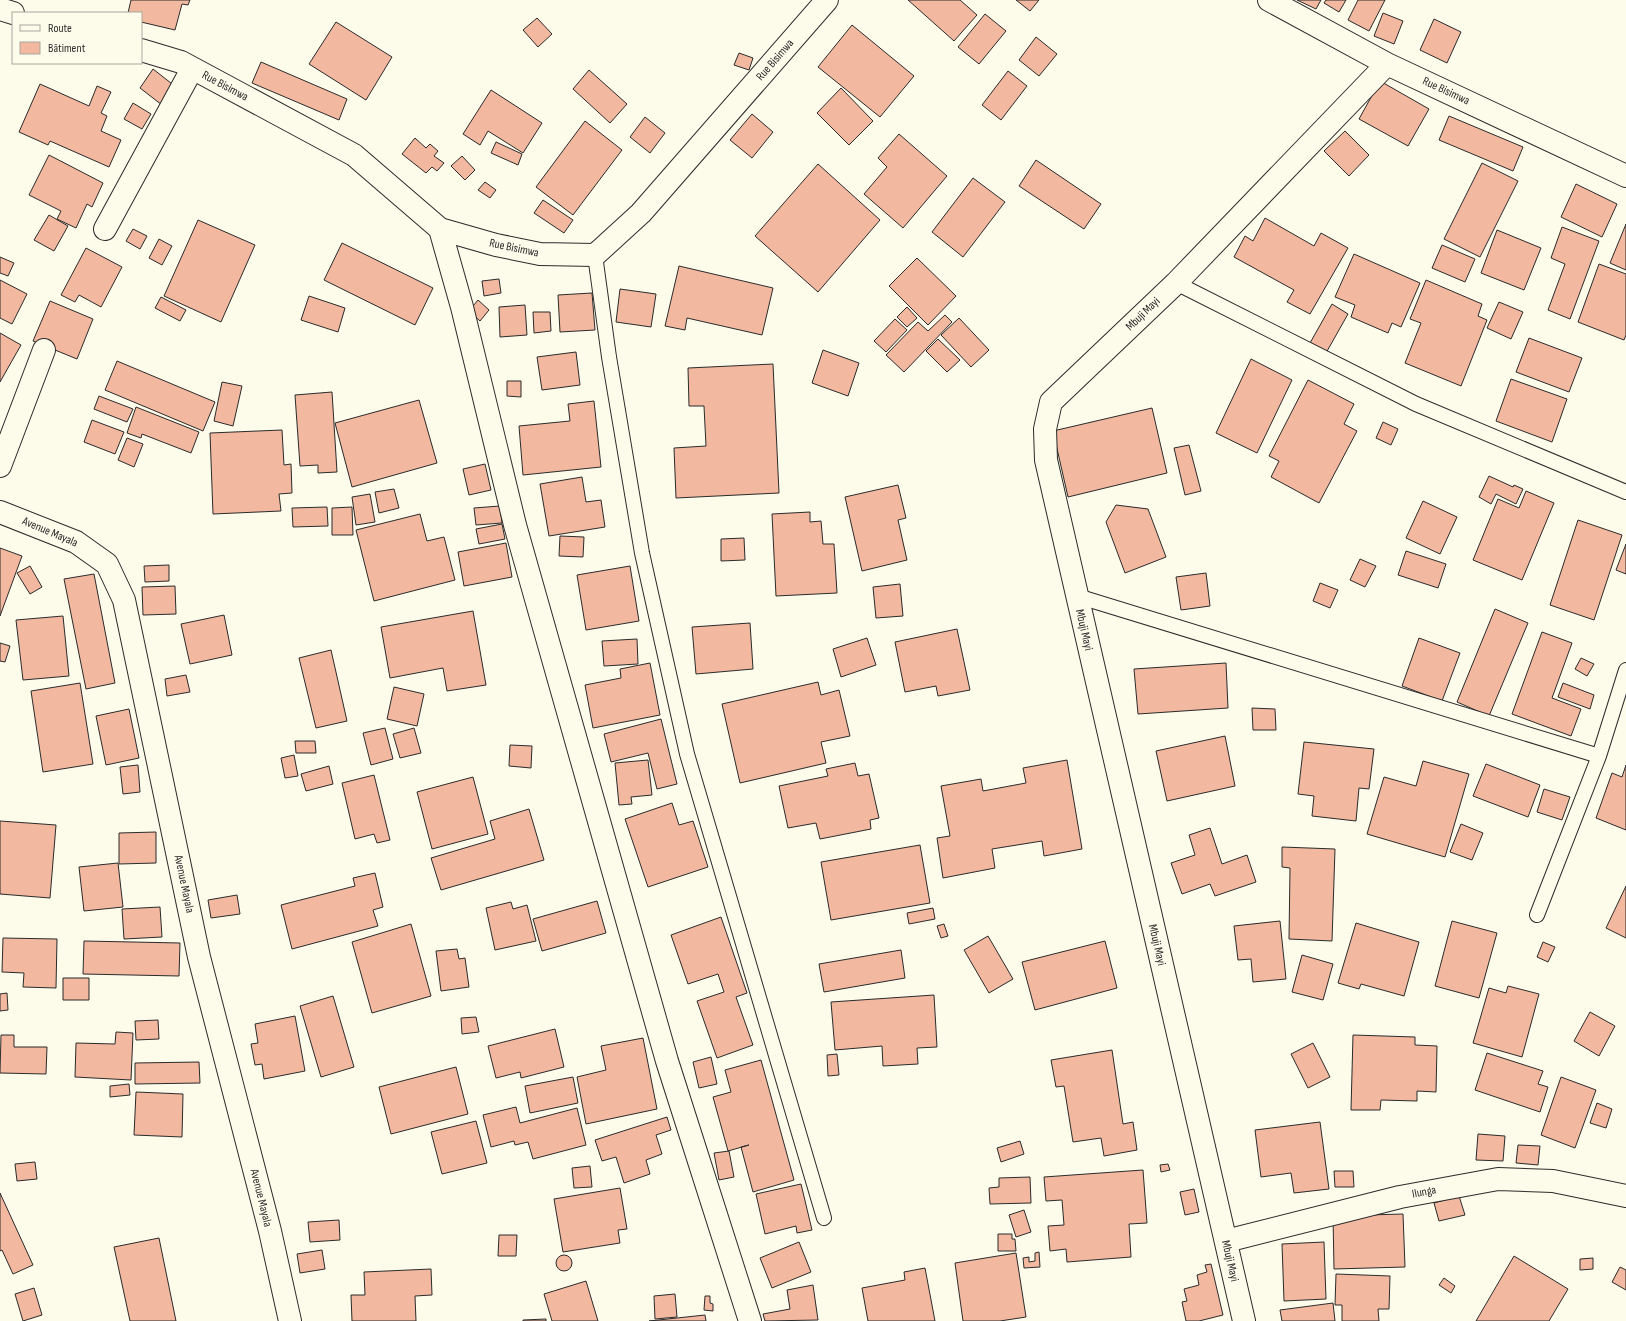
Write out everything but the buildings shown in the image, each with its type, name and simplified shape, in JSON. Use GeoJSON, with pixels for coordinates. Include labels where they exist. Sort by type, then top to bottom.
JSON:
{"type":"FeatureCollection","features":[{"type":"Feature","properties":{"kind":"street","name":"Rue Bisimwa"},"geometry":{"type":"LineString","coordinates":[[142,50],[181,62],[354,155],[440,229],[496,245],[540,254],[595,255],[641,213],[828,0]]}},
{"type":"Feature","properties":{"kind":"street","name":"Rue Bisimwa"},"geometry":{"type":"LineString","coordinates":[[1269,0],[1387,64],[1626,176]]}},
{"type":"Feature","properties":{"kind":"street"},"geometry":{"type":"LineString","coordinates":[[0,10],[12,13]]}},
{"type":"Feature","properties":{"kind":"street","name":"Mbuji Mayi"},"geometry":{"type":"LineString","coordinates":[[1244,1321],[1076,596],[1046,460],[1045,429],[1051,402],[1176,283],[1387,64]]}},
{"type":"Feature","properties":{"kind":"street"},"geometry":{"type":"LineString","coordinates":[[105,229],[192,68]]}},
{"type":"Feature","properties":{"kind":"street"},"geometry":{"type":"LineString","coordinates":[[440,229],[462,307],[515,525],[667,1061],[750,1321]]}},
{"type":"Feature","properties":{"kind":"street"},"geometry":{"type":"LineString","coordinates":[[0,466],[44,350]]}},
{"type":"Feature","properties":{"kind":"street","name":"Avenue Mayala"},"geometry":{"type":"LineString","coordinates":[[0,512],[76,542],[107,564],[124,600],[199,956],[270,1231],[290,1321]]}},
{"type":"Feature","properties":{"kind":"street","name":"Ilunga"},"geometry":{"type":"LineString","coordinates":[[1226,1241],[1400,1197],[1498,1179],[1553,1180],[1626,1196]]}},
{"type":"Feature","properties":{"kind":"lane"},"geometry":{"type":"LineString","coordinates":[[595,255],[609,357],[642,553],[687,754],[824,1218]]}},
{"type":"Feature","properties":{"kind":"lane"},"geometry":{"type":"LineString","coordinates":[[1176,283],[1416,404],[1626,492]]}},
{"type":"Feature","properties":{"kind":"lane"},"geometry":{"type":"LineString","coordinates":[[1076,596],[1599,756]]}},
{"type":"Feature","properties":{"kind":"lane"},"geometry":{"type":"LineString","coordinates":[[1537,915],[1599,756],[1626,670]]}}]}
